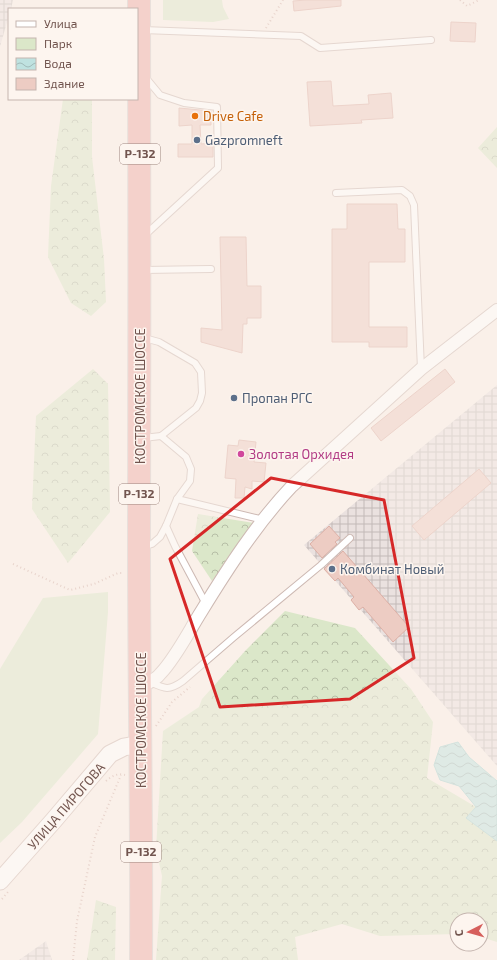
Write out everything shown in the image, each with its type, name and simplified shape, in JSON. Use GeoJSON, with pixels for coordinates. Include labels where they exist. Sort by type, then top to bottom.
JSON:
{"type":"FeatureCollection","features":[{"type":"Feature","properties":{"kind":"highway","name":"КОСТРОМСКОЕ ШОССЕ"},"geometry":{"type":"LineString","coordinates":[[139,0],[139,549],[148,737],[141,960]]}},
{"type":"Feature","properties":{"kind":"street"},"geometry":{"type":"LineString","coordinates":[[145,684],[156,679],[166,668],[246,543],[278,501],[309,469],[421,369],[497,310]]}},
{"type":"Feature","properties":{"kind":"street","name":"УЛИЦА ПИРОГОВА"},"geometry":{"type":"LineString","coordinates":[[6,885],[54,820],[110,754],[148,737]]}},
{"type":"Feature","properties":{"kind":"lane"},"geometry":{"type":"LineString","coordinates":[[140,30],[301,36],[320,48],[431,40]]}},
{"type":"Feature","properties":{"kind":"lane"},"geometry":{"type":"LineString","coordinates":[[140,69],[160,95],[184,103],[217,107],[218,168],[140,239]]}},
{"type":"Feature","properties":{"kind":"lane"},"geometry":{"type":"LineString","coordinates":[[336,193],[402,190],[410,196],[414,205],[421,369]]}},
{"type":"Feature","properties":{"kind":"lane"},"geometry":{"type":"LineString","coordinates":[[140,270],[211,269]]}},
{"type":"Feature","properties":{"kind":"lane"},"geometry":{"type":"LineString","coordinates":[[139,439],[161,436],[198,404],[202,393],[201,372],[195,363],[159,342],[140,337]]}},
{"type":"Feature","properties":{"kind":"lane"},"geometry":{"type":"LineString","coordinates":[[139,549],[152,544],[160,536],[166,526],[177,499],[190,481],[191,469],[186,457],[161,436]]}},
{"type":"Feature","properties":{"kind":"lane"},"geometry":{"type":"LineString","coordinates":[[177,499],[264,520]]}},
{"type":"Feature","properties":{"kind":"lane"},"geometry":{"type":"LineString","coordinates":[[166,526],[206,604]]}},
{"type":"Feature","properties":{"kind":"lane"},"geometry":{"type":"LineString","coordinates":[[145,684],[164,689],[175,687],[195,672],[350,538]]}},
{"type":"Feature","properties":{"kind":"path"},"geometry":{"type":"LineString","coordinates":[[261,34],[283,0]]}},
{"type":"Feature","properties":{"kind":"path"},"geometry":{"type":"LineString","coordinates":[[460,0],[467,6],[479,0]]}},
{"type":"Feature","properties":{"kind":"path"},"geometry":{"type":"LineString","coordinates":[[13,564],[70,590],[94,584],[118,573],[140,573]]}},
{"type":"Feature","properties":{"kind":"path"},"geometry":{"type":"LineString","coordinates":[[148,737],[172,702],[200,678],[195,672]]}},
{"type":"Feature","properties":{"kind":"path"},"geometry":{"type":"LineString","coordinates":[[101,785],[110,777],[121,774],[129,776]]}},
{"type":"Feature","properties":{"kind":"path"},"geometry":{"type":"LineString","coordinates":[[73,960],[77,921],[95,837],[121,774]]}},
{"type":"Feature","properties":{"kind":"path"},"geometry":{"type":"LineString","coordinates":[[2,899],[6,885]]}},
{"type":"Feature","properties":{"kind":"highlighted area"},"geometry":{"type":"Polygon","coordinates":[[[271,478],[384,500],[414,658],[350,699],[220,707],[170,559],[271,478]]]}},
{"type":"Feature","properties":{"kind":"shaded area"},"geometry":{"type":"Polygon","coordinates":[[[0,0],[13,0],[11,8],[8,8],[8,19],[0,47],[0,0]]]}},
{"type":"Feature","properties":{"kind":"shaded area"},"geometry":{"type":"Polygon","coordinates":[[[497,385],[497,766],[304,545],[497,385]]]}},
{"type":"Feature","properties":{"kind":"shaded area"},"geometry":{"type":"Polygon","coordinates":[[[46,941],[52,960],[19,960],[46,941]]]}},
{"type":"Feature","properties":{"kind":"green space"},"geometry":{"type":"Polygon","coordinates":[[[163,0],[222,0],[223,7],[229,19],[213,22],[163,20],[163,0]]]}},
{"type":"Feature","properties":{"kind":"green space"},"geometry":{"type":"Polygon","coordinates":[[[63,100],[92,100],[92,157],[104,259],[106,302],[91,316],[71,303],[48,257],[51,186],[63,100]]]}},
{"type":"Feature","properties":{"kind":"green space"},"geometry":{"type":"Polygon","coordinates":[[[497,127],[497,168],[478,148],[497,127]]]}},
{"type":"Feature","properties":{"kind":"green space"},"geometry":{"type":"Polygon","coordinates":[[[93,369],[108,384],[110,512],[68,563],[32,509],[36,416],[93,369]]]}},
{"type":"Feature","properties":{"kind":"green space"},"geometry":{"type":"Polygon","coordinates":[[[198,514],[254,523],[212,581],[192,551],[198,514]]]}},
{"type":"Feature","properties":{"kind":"green space"},"geometry":{"type":"Polygon","coordinates":[[[108,592],[108,612],[98,734],[22,822],[0,843],[0,669],[43,598],[108,592]]]}},
{"type":"Feature","properties":{"kind":"green space"},"geometry":{"type":"Polygon","coordinates":[[[285,611],[355,628],[411,689],[433,722],[427,778],[476,807],[466,818],[497,841],[497,942],[489,940],[489,912],[449,912],[449,934],[380,936],[342,924],[295,937],[298,960],[156,960],[162,876],[156,849],[163,731],[199,707],[202,699],[246,650],[285,611]]]}},
{"type":"Feature","properties":{"kind":"green space"},"geometry":{"type":"Polygon","coordinates":[[[96,900],[116,907],[115,960],[87,960],[96,900]]]}},
{"type":"Feature","properties":{"kind":"water"},"geometry":{"type":"Polygon","coordinates":[[[458,742],[469,757],[497,781],[497,841],[466,818],[476,807],[459,786],[440,780],[434,765],[440,747],[458,742]]]}},
{"type":"Feature","properties":{"kind":"building"},"geometry":{"type":"Polygon","coordinates":[[[341,0],[341,6],[294,11],[293,1],[341,0]]]}},
{"type":"Feature","properties":{"kind":"building"},"geometry":{"type":"Polygon","coordinates":[[[451,22],[476,23],[475,42],[450,41],[451,22]]]}},
{"type":"Feature","properties":{"kind":"building"},"geometry":{"type":"Polygon","coordinates":[[[331,81],[333,106],[369,104],[368,95],[391,93],[393,118],[361,120],[362,123],[310,126],[307,82],[331,81]]]}},
{"type":"Feature","properties":{"kind":"building"},"geometry":{"type":"Polygon","coordinates":[[[179,108],[211,111],[211,125],[200,125],[201,144],[213,143],[213,157],[178,157],[178,144],[192,144],[192,125],[179,126],[179,108]]]}},
{"type":"Feature","properties":{"kind":"building"},"geometry":{"type":"Polygon","coordinates":[[[347,204],[397,204],[398,229],[405,229],[405,262],[369,262],[369,327],[407,327],[407,347],[369,347],[369,342],[332,342],[332,229],[347,229],[347,204]]]}},
{"type":"Feature","properties":{"kind":"building"},"geometry":{"type":"Polygon","coordinates":[[[220,237],[246,237],[247,286],[261,286],[261,318],[247,318],[247,324],[243,324],[242,353],[201,342],[201,328],[222,330],[220,237]]]}},
{"type":"Feature","properties":{"kind":"building"},"geometry":{"type":"Polygon","coordinates":[[[445,369],[455,382],[381,441],[371,428],[445,369]]]}},
{"type":"Feature","properties":{"kind":"building","name":"Золотая Орхидея"},"geometry":{"type":"Polygon","coordinates":[[[239,440],[256,442],[254,462],[266,463],[264,482],[252,481],[252,489],[245,487],[244,498],[235,498],[236,479],[225,478],[228,445],[238,446],[239,440]]]}},
{"type":"Feature","properties":{"kind":"building"},"geometry":{"type":"Polygon","coordinates":[[[479,469],[491,483],[424,540],[412,526],[479,469]]]}},
{"type":"Feature","properties":{"kind":"building"},"geometry":{"type":"Polygon","coordinates":[[[329,526],[340,538],[335,542],[337,544],[322,558],[310,544],[329,526]]]}},
{"type":"Feature","properties":{"kind":"building"},"geometry":{"type":"Polygon","coordinates":[[[343,551],[409,627],[393,642],[363,607],[359,610],[351,600],[354,597],[338,578],[335,581],[324,569],[343,551]]]}},
{"type":"Feature","properties":{"kind":"place","name":"Drive Cafe"},"geometry":{"type":"Point","coordinates":[195,116]}},
{"type":"Feature","properties":{"kind":"place","name":"Gazpromneft"},"geometry":{"type":"Point","coordinates":[197,140]}},
{"type":"Feature","properties":{"kind":"place","name":"Пропан РГС"},"geometry":{"type":"Point","coordinates":[234,398]}},
{"type":"Feature","properties":{"kind":"place","name":"Золотая Орхидея"},"geometry":{"type":"Point","coordinates":[241,454]}},
{"type":"Feature","properties":{"kind":"place","name":"Комбинат Новый"},"geometry":{"type":"Point","coordinates":[332,569]}}]}
